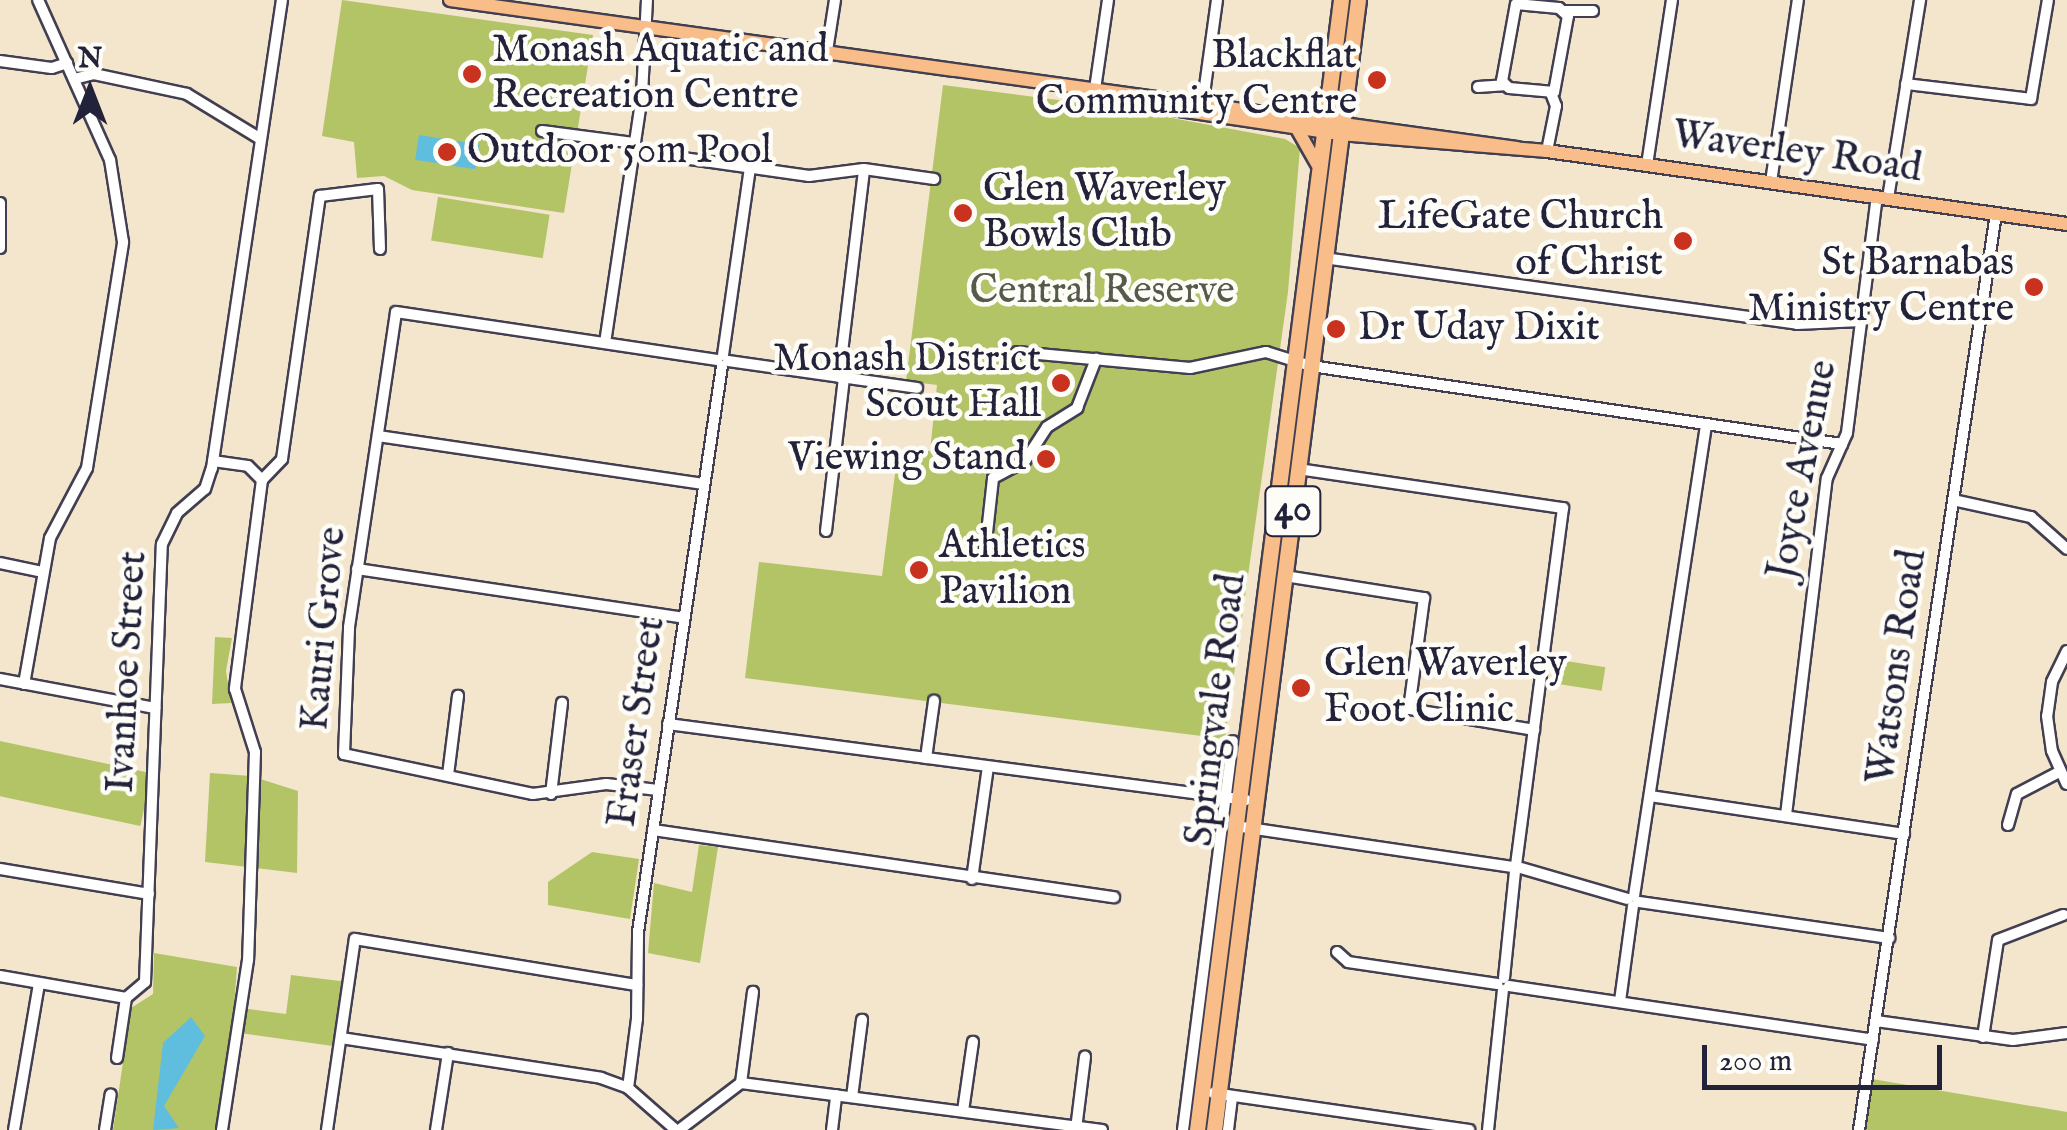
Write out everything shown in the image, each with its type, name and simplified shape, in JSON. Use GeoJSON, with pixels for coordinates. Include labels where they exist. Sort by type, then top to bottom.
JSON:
{"type":"FeatureCollection","features":[{"type":"Feature","properties":{"kind":"highway","name":"Springvale Road"},"geometry":{"type":"LineString","coordinates":[[1197,1130],[1235,826],[1232,798],[1341,0]]}},
{"type":"Feature","properties":{"kind":"highway","name":"Springvale Road"},"geometry":{"type":"LineString","coordinates":[[1214,1130],[1226,1094],[1256,801],[1358,0]]}},
{"type":"Feature","properties":{"kind":"main road","name":"Waverley Road"},"geometry":{"type":"LineString","coordinates":[[450,0],[1298,121],[1648,164],[2067,224]]}},
{"type":"Feature","properties":{"kind":"main road"},"geometry":{"type":"LineString","coordinates":[[1317,164],[1298,121],[1326,94]]}},
{"type":"Feature","properties":{"kind":"main road"},"geometry":{"type":"LineString","coordinates":[[1337,157],[1365,130],[1345,98]]}},
{"type":"Feature","properties":{"kind":"street"},"geometry":{"type":"LineString","coordinates":[[24,684],[43,572],[56,522],[87,468],[123,242],[110,160],[38,0]]}},
{"type":"Feature","properties":{"kind":"street","name":"Ivanhoe Street"},"geometry":{"type":"LineString","coordinates":[[117,1058],[126,998],[146,982],[162,544],[176,512],[204,489],[213,461],[282,0]]}},
{"type":"Feature","properties":{"kind":"street"},"geometry":{"type":"LineString","coordinates":[[648,0],[634,147],[605,343],[917,388]]}},
{"type":"Feature","properties":{"kind":"street"},"geometry":{"type":"LineString","coordinates":[[827,51],[835,0]]}},
{"type":"Feature","properties":{"kind":"street"},"geometry":{"type":"LineString","coordinates":[[1094,89],[1108,0]]}},
{"type":"Feature","properties":{"kind":"street"},"geometry":{"type":"LineString","coordinates":[[1202,107],[1217,0]]}},
{"type":"Feature","properties":{"kind":"street"},"geometry":{"type":"LineString","coordinates":[[1648,164],[1672,0]]}},
{"type":"Feature","properties":{"kind":"street"},"geometry":{"type":"LineString","coordinates":[[1771,182],[1798,0]]}},
{"type":"Feature","properties":{"kind":"street","name":"Joyce Avenue"},"geometry":{"type":"LineString","coordinates":[[1786,815],[1826,478],[1842,444],[1882,198],[1920,0]]}},
{"type":"Feature","properties":{"kind":"street"},"geometry":{"type":"LineString","coordinates":[[1906,84],[2031,99],[2048,0]]}},
{"type":"Feature","properties":{"kind":"street"},"geometry":{"type":"LineString","coordinates":[[1504,84],[1513,8],[1593,11]]}},
{"type":"Feature","properties":{"kind":"street"},"geometry":{"type":"LineString","coordinates":[[1551,93],[1559,84],[1565,11]]}},
{"type":"Feature","properties":{"kind":"street"},"geometry":{"type":"LineString","coordinates":[[0,61],[52,68],[67,63]]}},
{"type":"Feature","properties":{"kind":"street"},"geometry":{"type":"LineString","coordinates":[[74,80],[94,74],[186,94],[259,138]]}},
{"type":"Feature","properties":{"kind":"street"},"geometry":{"type":"LineString","coordinates":[[1478,87],[1504,84],[1551,93]]}},
{"type":"Feature","properties":{"kind":"street"},"geometry":{"type":"LineString","coordinates":[[1547,151],[1556,106],[1551,93]]}},
{"type":"Feature","properties":{"kind":"street"},"geometry":{"type":"LineString","coordinates":[[542,131],[809,176],[864,169],[934,179]]}},
{"type":"Feature","properties":{"kind":"street","name":"Fraser Street"},"geometry":{"type":"LineString","coordinates":[[628,1088],[658,790],[750,168]]}},
{"type":"Feature","properties":{"kind":"street"},"geometry":{"type":"LineString","coordinates":[[826,531],[864,169]]}},
{"type":"Feature","properties":{"kind":"street"},"geometry":{"type":"LineString","coordinates":[[222,1130],[248,960],[255,752],[235,689],[262,480],[282,459],[320,196],[378,188],[380,249]]}},
{"type":"Feature","properties":{"kind":"street"},"geometry":{"type":"LineString","coordinates":[[0,203],[0,248]]}},
{"type":"Feature","properties":{"kind":"street","name":"Watsons Road"},"geometry":{"type":"LineString","coordinates":[[1859,1130],[1996,214]]}},
{"type":"Feature","properties":{"kind":"street"},"geometry":{"type":"LineString","coordinates":[[1324,258],[1798,324],[1861,321]]}},
{"type":"Feature","properties":{"kind":"street","name":"Kauri Grove"},"geometry":{"type":"LineString","coordinates":[[605,343],[396,312],[357,570],[344,754],[551,794],[606,784],[658,790]]}},
{"type":"Feature","properties":{"kind":"street"},"geometry":{"type":"LineString","coordinates":[[1017,352],[1190,368],[1252,352],[1311,366],[1842,444]]}},
{"type":"Feature","properties":{"kind":"street"},"geometry":{"type":"LineString","coordinates":[[985,551],[991,481],[1024,461],[1047,427],[1078,408],[1096,359]]}},
{"type":"Feature","properties":{"kind":"street"},"geometry":{"type":"LineString","coordinates":[[1620,1001],[1706,425]]}},
{"type":"Feature","properties":{"kind":"street"},"geometry":{"type":"LineString","coordinates":[[378,436],[704,484]]}},
{"type":"Feature","properties":{"kind":"street"},"geometry":{"type":"LineString","coordinates":[[213,461],[248,466],[262,480]]}},
{"type":"Feature","properties":{"kind":"street"},"geometry":{"type":"LineString","coordinates":[[1298,468],[1564,508],[1516,868],[1487,1130]]}},
{"type":"Feature","properties":{"kind":"street"},"geometry":{"type":"LineString","coordinates":[[1953,500],[2018,511],[2066,545]]}},
{"type":"Feature","properties":{"kind":"street"},"geometry":{"type":"LineString","coordinates":[[0,563],[43,572]]}},
{"type":"Feature","properties":{"kind":"street"},"geometry":{"type":"LineString","coordinates":[[357,570],[684,618]]}},
{"type":"Feature","properties":{"kind":"street"},"geometry":{"type":"LineString","coordinates":[[1285,576],[1424,598],[1409,709]]}},
{"type":"Feature","properties":{"kind":"street"},"geometry":{"type":"LineString","coordinates":[[2067,651],[2047,706],[2059,772],[2067,784]]}},
{"type":"Feature","properties":{"kind":"street"},"geometry":{"type":"LineString","coordinates":[[0,679],[155,708]]}},
{"type":"Feature","properties":{"kind":"street"},"geometry":{"type":"LineString","coordinates":[[448,775],[458,696]]}},
{"type":"Feature","properties":{"kind":"street"},"geometry":{"type":"LineString","coordinates":[[926,758],[934,701]]}},
{"type":"Feature","properties":{"kind":"street"},"geometry":{"type":"LineString","coordinates":[[551,794],[562,703]]}},
{"type":"Feature","properties":{"kind":"street"},"geometry":{"type":"LineString","coordinates":[[1367,710],[1409,709],[1534,730]]}},
{"type":"Feature","properties":{"kind":"street"},"geometry":{"type":"LineString","coordinates":[[668,724],[1256,801]]}},
{"type":"Feature","properties":{"kind":"street","name":"Springvale Road"},"geometry":{"type":"LineString","coordinates":[[1183,1130],[1232,798],[1233,742]]}},
{"type":"Feature","properties":{"kind":"street"},"geometry":{"type":"LineString","coordinates":[[972,879],[988,767]]}},
{"type":"Feature","properties":{"kind":"street"},"geometry":{"type":"LineString","coordinates":[[2008,825],[2017,794],[2059,772]]}},
{"type":"Feature","properties":{"kind":"street"},"geometry":{"type":"LineString","coordinates":[[1650,796],[1904,834]]}},
{"type":"Feature","properties":{"kind":"street"},"geometry":{"type":"LineString","coordinates":[[1235,826],[1516,868],[1633,901],[1888,938]]}},
{"type":"Feature","properties":{"kind":"street"},"geometry":{"type":"LineString","coordinates":[[653,830],[1114,897]]}},
{"type":"Feature","properties":{"kind":"street"},"geometry":{"type":"LineString","coordinates":[[0,869],[149,894]]}},
{"type":"Feature","properties":{"kind":"street"},"geometry":{"type":"LineString","coordinates":[[1982,1037],[1998,940],[2063,915]]}},
{"type":"Feature","properties":{"kind":"street"},"geometry":{"type":"LineString","coordinates":[[327,1130],[355,939],[637,985]]}},
{"type":"Feature","properties":{"kind":"street"},"geometry":{"type":"LineString","coordinates":[[1337,952],[1348,962],[1873,1040]]}},
{"type":"Feature","properties":{"kind":"street"},"geometry":{"type":"LineString","coordinates":[[0,976],[126,998]]}},
{"type":"Feature","properties":{"kind":"street"},"geometry":{"type":"LineString","coordinates":[[14,1130],[39,983]]}},
{"type":"Feature","properties":{"kind":"street"},"geometry":{"type":"LineString","coordinates":[[741,1083],[753,992]]}},
{"type":"Feature","properties":{"kind":"street"},"geometry":{"type":"LineString","coordinates":[[852,1097],[862,1020]]}},
{"type":"Feature","properties":{"kind":"street"},"geometry":{"type":"LineString","coordinates":[[1876,1021],[2027,1040],[2067,1033]]}},
{"type":"Feature","properties":{"kind":"street"},"geometry":{"type":"LineString","coordinates":[[341,1038],[572,1072],[628,1088],[677,1130],[741,1083],[1102,1130]]}},
{"type":"Feature","properties":{"kind":"street"},"geometry":{"type":"LineString","coordinates":[[964,1112],[972,1042]]}},
{"type":"Feature","properties":{"kind":"street"},"geometry":{"type":"LineString","coordinates":[[436,1130],[448,1053]]}},
{"type":"Feature","properties":{"kind":"street"},"geometry":{"type":"LineString","coordinates":[[1076,1128],[1085,1058]]}},
{"type":"Feature","properties":{"kind":"street"},"geometry":{"type":"LineString","coordinates":[[1202,1091],[1470,1130]]}},
{"type":"Feature","properties":{"kind":"street"},"geometry":{"type":"LineString","coordinates":[[105,1130],[111,1094]]}},
{"type":"Feature","properties":{"kind":"street","name":"Springvale Road"},"geometry":{"type":"LineString","coordinates":[[1226,1094],[1228,1130]]}},
{"type":"Feature","properties":{"kind":"street"},"geometry":{"type":"LineString","coordinates":[[832,1130],[836,1095]]}},
{"type":"Feature","properties":{"kind":"green space","name":"Monash Aquatic and Recreation Centre"},"geometry":{"type":"Polygon","coordinates":[[[342,0],[593,35],[564,213],[412,190],[384,176],[357,178],[354,142],[322,136],[342,0]]]}},
{"type":"Feature","properties":{"kind":"green space","name":"Central Reserve"},"geometry":{"type":"Polygon","coordinates":[[[943,85],[1112,107],[1285,139],[1300,148],[1288,292],[1225,739],[745,678],[759,562],[882,576],[898,450],[930,451],[937,385],[906,381],[943,85]]]}},
{"type":"Feature","properties":{"kind":"green space"},"geometry":{"type":"Polygon","coordinates":[[[438,197],[550,215],[543,258],[431,240],[438,197]]]}},
{"type":"Feature","properties":{"kind":"green space"},"geometry":{"type":"Polygon","coordinates":[[[215,637],[232,638],[226,671],[231,703],[212,704],[215,637]]]}},
{"type":"Feature","properties":{"kind":"green space"},"geometry":{"type":"Polygon","coordinates":[[[1554,659],[1605,667],[1602,691],[1550,683],[1554,659]]]}},
{"type":"Feature","properties":{"kind":"green space"},"geometry":{"type":"Polygon","coordinates":[[[0,741],[152,773],[140,826],[0,796],[0,741]]]}},
{"type":"Feature","properties":{"kind":"green space"},"geometry":{"type":"Polygon","coordinates":[[[210,773],[251,776],[298,791],[297,873],[205,862],[210,773]]]}},
{"type":"Feature","properties":{"kind":"green space"},"geometry":{"type":"Polygon","coordinates":[[[699,845],[718,847],[700,963],[648,953],[654,883],[692,892],[699,845]]]}},
{"type":"Feature","properties":{"kind":"green space"},"geometry":{"type":"Polygon","coordinates":[[[592,852],[639,859],[630,919],[548,905],[548,882],[592,852]]]}},
{"type":"Feature","properties":{"kind":"green space"},"geometry":{"type":"Polygon","coordinates":[[[154,953],[237,967],[234,1007],[286,1014],[291,975],[348,982],[340,1047],[232,1032],[217,1130],[113,1130],[131,1008],[153,994],[154,953]]]}},
{"type":"Feature","properties":{"kind":"green space"},"geometry":{"type":"Polygon","coordinates":[[[1872,1079],[2067,1112],[2067,1130],[1864,1130],[1872,1079]]]}},
{"type":"Feature","properties":{"kind":"water","name":"Outdoor 50m Pool"},"geometry":{"type":"Polygon","coordinates":[[[419,135],[479,145],[475,169],[415,160],[419,135]]]}},
{"type":"Feature","properties":{"kind":"water"},"geometry":{"type":"Polygon","coordinates":[[[191,1017],[205,1036],[164,1106],[179,1128],[153,1130],[163,1043],[191,1017]]]}},
{"type":"Feature","properties":{"kind":"place","name":"Monash Aquatic and Recreation Centre"},"geometry":{"type":"Point","coordinates":[472,74]}},
{"type":"Feature","properties":{"kind":"place","name":"Blackflat Community Centre"},"geometry":{"type":"Point","coordinates":[1377,80]}},
{"type":"Feature","properties":{"kind":"place","name":"Outdoor 50m Pool"},"geometry":{"type":"Point","coordinates":[447,152]}},
{"type":"Feature","properties":{"kind":"place","name":"Glen Waverley Bowls Club"},"geometry":{"type":"Point","coordinates":[963,213]}},
{"type":"Feature","properties":{"kind":"place","name":"LifeGate Church of Christ"},"geometry":{"type":"Point","coordinates":[1683,241]}},
{"type":"Feature","properties":{"kind":"place","name":"St Barnabas Ministry Centre"},"geometry":{"type":"Point","coordinates":[2034,287]}},
{"type":"Feature","properties":{"kind":"place","name":"Dr Uday Dixit"},"geometry":{"type":"Point","coordinates":[1336,329]}},
{"type":"Feature","properties":{"kind":"place","name":"Monash District Scout Hall"},"geometry":{"type":"Point","coordinates":[1061,383]}},
{"type":"Feature","properties":{"kind":"place","name":"Viewing Stand"},"geometry":{"type":"Point","coordinates":[1046,459]}},
{"type":"Feature","properties":{"kind":"place","name":"Athletics Pavilion"},"geometry":{"type":"Point","coordinates":[919,570]}},
{"type":"Feature","properties":{"kind":"place","name":"Glen Waverley Foot Clinic"},"geometry":{"type":"Point","coordinates":[1301,688]}}]}
